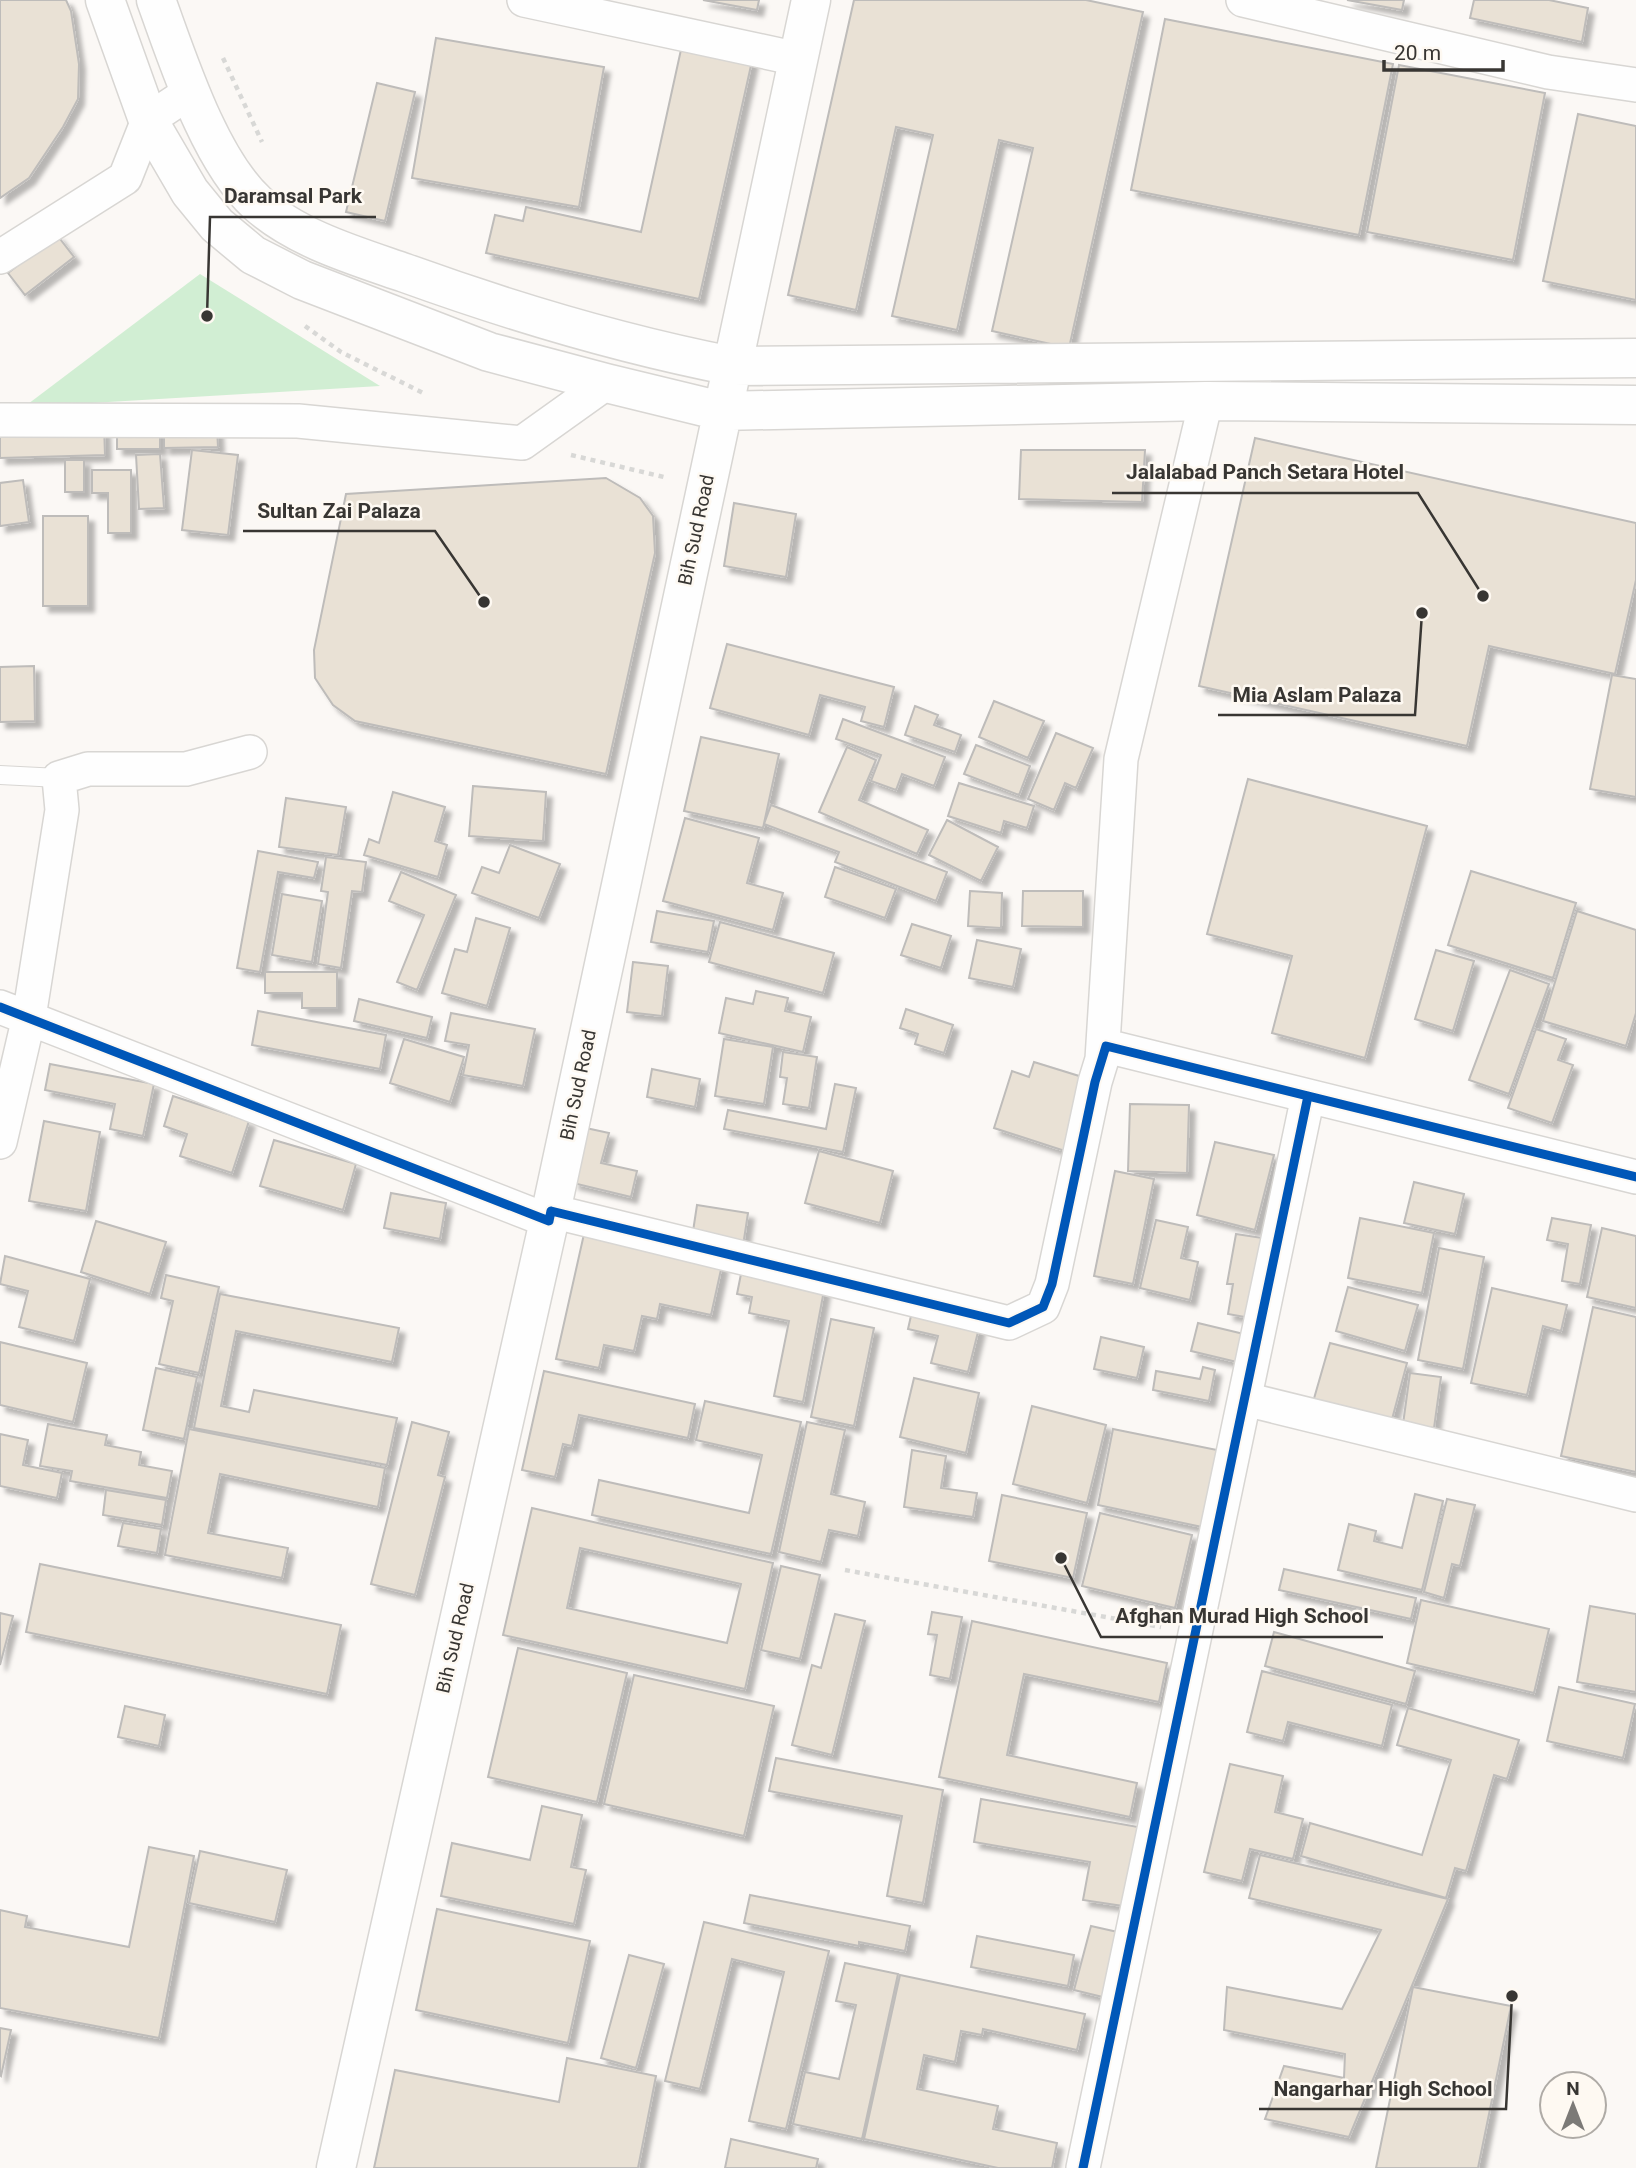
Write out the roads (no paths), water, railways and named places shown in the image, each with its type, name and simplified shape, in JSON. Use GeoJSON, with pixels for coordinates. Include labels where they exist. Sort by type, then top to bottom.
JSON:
{"type":"FeatureCollection","features":[{"type":"Feature","properties":{"kind":"main road"},"geometry":{"type":"LineString","coordinates":[[105,0],[148,120],[190,192],[218,225],[253,255],[302,280],[489,352],[606,383],[721,411],[1206,401],[1636,405]]}},
{"type":"Feature","properties":{"kind":"main road"},"geometry":{"type":"LineString","coordinates":[[156,0],[190,92],[227,165],[257,203],[305,234],[349,253],[516,313],[655,351],[732,366],[1636,358]]}},
{"type":"Feature","properties":{"kind":"main road","name":"Bih Sud Road"},"geometry":{"type":"LineString","coordinates":[[336,2168],[549,1220],[811,0]]}},
{"type":"Feature","properties":{"kind":"street"},"geometry":{"type":"LineString","coordinates":[[524,0],[798,59]]}},
{"type":"Feature","properties":{"kind":"street"},"geometry":{"type":"LineString","coordinates":[[1243,0],[1548,72],[1636,85]]}},
{"type":"Feature","properties":{"kind":"street"},"geometry":{"type":"LineString","coordinates":[[0,257],[125,178],[148,120],[190,92]]}},
{"type":"Feature","properties":{"kind":"street"},"geometry":{"type":"LineString","coordinates":[[0,420],[298,421],[522,443],[606,383]]}},
{"type":"Feature","properties":{"kind":"street"},"geometry":{"type":"LineString","coordinates":[[1102,1059],[1121,758],[1206,401]]}},
{"type":"Feature","properties":{"kind":"street"},"geometry":{"type":"LineString","coordinates":[[0,1142],[15,1012],[62,810],[58,778],[88,769],[186,769],[250,752]]}},
{"type":"Feature","properties":{"kind":"street"},"geometry":{"type":"LineString","coordinates":[[15,1012],[549,1220],[551,1211],[1009,1323],[1043,1307],[1052,1284],[1106,1046],[1636,1177]]}},
{"type":"Feature","properties":{"kind":"street"},"geometry":{"type":"LineString","coordinates":[[1083,2168],[1308,1096]]}},
{"type":"Feature","properties":{"kind":"street"},"geometry":{"type":"LineString","coordinates":[[1245,1399],[1636,1495]]}},
{"type":"Feature","properties":{"kind":"lane"},"geometry":{"type":"LineString","coordinates":[[0,775],[58,778]]}},
{"type":"Feature","properties":{"kind":"place","name":"Daramsal Park"},"geometry":{"type":"Point","coordinates":[207,316]}},
{"type":"Feature","properties":{"kind":"place","name":"Jalalabad Panch Setara Hotel"},"geometry":{"type":"Point","coordinates":[1483,596]}},
{"type":"Feature","properties":{"kind":"place","name":"Sultan Zai Palaza"},"geometry":{"type":"Point","coordinates":[484,602]}},
{"type":"Feature","properties":{"kind":"place","name":"Mia Aslam Palaza"},"geometry":{"type":"Point","coordinates":[1422,613]}},
{"type":"Feature","properties":{"kind":"place","name":"Afghan Murad High School"},"geometry":{"type":"Point","coordinates":[1061,1558]}},
{"type":"Feature","properties":{"kind":"place","name":"Nangarhar High School"},"geometry":{"type":"Point","coordinates":[1512,1996]}}]}
